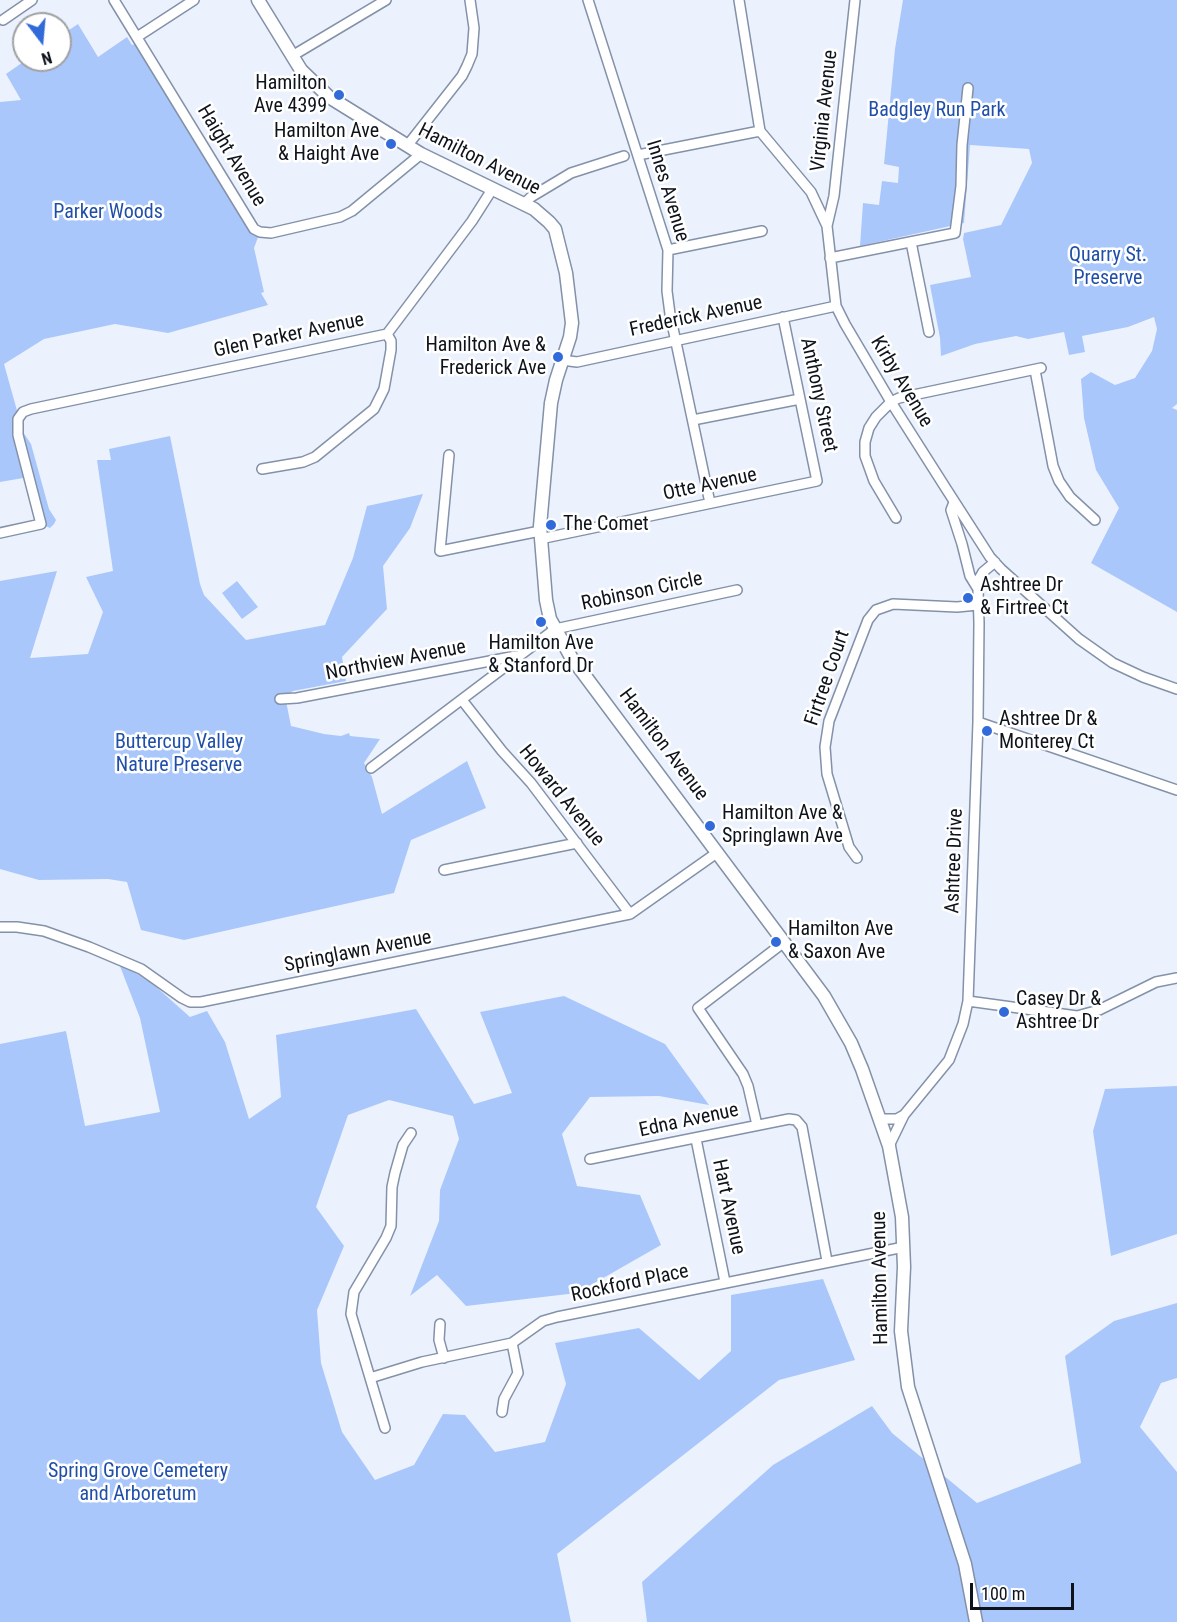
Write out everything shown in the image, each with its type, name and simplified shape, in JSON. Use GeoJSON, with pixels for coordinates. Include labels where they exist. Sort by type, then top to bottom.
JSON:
{"type":"FeatureCollection","features":[{"type":"Feature","properties":{"kind":"main road","name":"Hamilton Avenue"},"geometry":{"type":"LineString","coordinates":[[258,0],[292,56],[310,80],[329,97],[421,154],[524,204],[555,229],[562,250],[572,323],[551,403],[540,535],[550,619],[571,657],[824,996],[851,1043],[889,1146],[901,1210],[904,1246],[901,1331],[909,1390],[965,1564],[976,1622]]}},
{"type":"Feature","properties":{"kind":"street"},"geometry":{"type":"LineString","coordinates":[[3,20],[32,0]]}},
{"type":"Feature","properties":{"kind":"street","name":"Haight Avenue"},"geometry":{"type":"LineString","coordinates":[[114,0],[254,229],[271,234],[352,212],[421,154]]}},
{"type":"Feature","properties":{"kind":"street"},"geometry":{"type":"LineString","coordinates":[[137,37],[194,0]]}},
{"type":"Feature","properties":{"kind":"street"},"geometry":{"type":"LineString","coordinates":[[292,56],[386,0]]}},
{"type":"Feature","properties":{"kind":"street"},"geometry":{"type":"LineString","coordinates":[[407,146],[462,76],[467,66],[472,54],[474,28],[470,0]]}},
{"type":"Feature","properties":{"kind":"street","name":"Innes Avenue"},"geometry":{"type":"LineString","coordinates":[[588,0],[668,250],[667,291],[710,503]]}},
{"type":"Feature","properties":{"kind":"street"},"geometry":{"type":"LineString","coordinates":[[638,155],[760,131],[739,0]]}},
{"type":"Feature","properties":{"kind":"street","name":"Virginia Avenue"},"geometry":{"type":"LineString","coordinates":[[827,226],[834,196],[855,0]]}},
{"type":"Feature","properties":{"kind":"street"},"geometry":{"type":"LineString","coordinates":[[830,258],[955,233],[968,88]]}},
{"type":"Feature","properties":{"kind":"street","name":"Kirby Avenue"},"geometry":{"type":"LineString","coordinates":[[760,131],[811,192],[827,226],[837,306],[845,324],[954,502],[995,562],[1078,639],[1099,654],[1134,673],[1177,689]]}},
{"type":"Feature","properties":{"kind":"street"},"geometry":{"type":"LineString","coordinates":[[524,204],[531,197],[571,173],[624,156]]}},
{"type":"Feature","properties":{"kind":"street","name":"Glen Parker Avenue"},"geometry":{"type":"LineString","coordinates":[[0,533],[41,524],[18,435],[18,419],[23,412],[387,334],[472,221],[493,188]]}},
{"type":"Feature","properties":{"kind":"street"},"geometry":{"type":"LineString","coordinates":[[668,250],[762,231]]}},
{"type":"Feature","properties":{"kind":"street"},"geometry":{"type":"LineString","coordinates":[[911,242],[929,332]]}},
{"type":"Feature","properties":{"kind":"street","name":"Frederick Avenue"},"geometry":{"type":"LineString","coordinates":[[562,360],[577,362],[837,306]]}},
{"type":"Feature","properties":{"kind":"street","name":"Anthony Street"},"geometry":{"type":"LineString","coordinates":[[783,317],[818,481]]}},
{"type":"Feature","properties":{"kind":"street"},"geometry":{"type":"LineString","coordinates":[[262,469],[315,458],[374,409],[384,389],[391,350],[391,341],[387,334]]}},
{"type":"Feature","properties":{"kind":"street"},"geometry":{"type":"LineString","coordinates":[[896,519],[874,481],[865,456],[865,442],[869,428],[876,417],[891,402],[899,398],[1038,369],[1053,466],[1059,481],[1070,497],[1095,520]]}},
{"type":"Feature","properties":{"kind":"street"},"geometry":{"type":"LineString","coordinates":[[693,420],[800,399]]}},
{"type":"Feature","properties":{"kind":"street","name":"Otte Avenue"},"geometry":{"type":"LineString","coordinates":[[449,454],[440,551],[540,535],[818,481]]}},
{"type":"Feature","properties":{"kind":"street"},"geometry":{"type":"LineString","coordinates":[[954,502],[951,510],[970,576],[978,589]]}},
{"type":"Feature","properties":{"kind":"street","name":"Ashtree Drive"},"geometry":{"type":"LineString","coordinates":[[889,1146],[904,1115],[949,1060],[963,1024],[968,1001],[978,722],[978,589],[979,579],[983,572],[995,562]]}},
{"type":"Feature","properties":{"kind":"street","name":"Robinson Circle"},"geometry":{"type":"LineString","coordinates":[[555,629],[737,590]]}},
{"type":"Feature","properties":{"kind":"street","name":"Firtree Court"},"geometry":{"type":"LineString","coordinates":[[857,858],[849,847],[830,784],[825,747],[829,721],[868,620],[876,610],[893,604],[978,605]]}},
{"type":"Feature","properties":{"kind":"street"},"geometry":{"type":"LineString","coordinates":[[371,768],[555,629]]}},
{"type":"Feature","properties":{"kind":"street","name":"Northview Avenue"},"geometry":{"type":"LineString","coordinates":[[280,699],[297,698],[519,655]]}},
{"type":"Feature","properties":{"kind":"street","name":"Howard Avenue"},"geometry":{"type":"LineString","coordinates":[[462,700],[502,751],[531,783],[630,914]]}},
{"type":"Feature","properties":{"kind":"street"},"geometry":{"type":"LineString","coordinates":[[978,722],[1177,790]]}},
{"type":"Feature","properties":{"kind":"street"},"geometry":{"type":"LineString","coordinates":[[444,870],[577,843]]}},
{"type":"Feature","properties":{"kind":"street","name":"Springlawn Avenue"},"geometry":{"type":"LineString","coordinates":[[0,927],[44,931],[89,947],[141,969],[190,1002],[201,1002],[630,914],[718,852]]}},
{"type":"Feature","properties":{"kind":"street"},"geometry":{"type":"LineString","coordinates":[[757,1125],[743,1074],[698,1008],[783,943]]}},
{"type":"Feature","properties":{"kind":"street"},"geometry":{"type":"LineString","coordinates":[[968,1001],[1080,1015],[1099,1010],[1147,985],[1177,978]]}},
{"type":"Feature","properties":{"kind":"street"},"geometry":{"type":"LineString","coordinates":[[880,1119],[897,1119],[904,1115]]}},
{"type":"Feature","properties":{"kind":"street","name":"Edna Avenue"},"geometry":{"type":"LineString","coordinates":[[590,1159],[757,1125],[789,1119],[796,1120],[802,1127],[827,1261]]}},
{"type":"Feature","properties":{"kind":"street"},"geometry":{"type":"LineString","coordinates":[[385,1428],[351,1314],[354,1292],[387,1238],[391,1226],[392,1187],[395,1173],[403,1145],[411,1133]]}},
{"type":"Feature","properties":{"kind":"street","name":"Hart Avenue"},"geometry":{"type":"LineString","coordinates":[[696,1139],[725,1282]]}},
{"type":"Feature","properties":{"kind":"street","name":"Rockford Place"},"geometry":{"type":"LineString","coordinates":[[370,1378],[512,1343],[543,1322],[557,1317],[904,1246]]}},
{"type":"Feature","properties":{"kind":"street"},"geometry":{"type":"LineString","coordinates":[[440,1324],[439,1341],[444,1358]]}},
{"type":"Feature","properties":{"kind":"street"},"geometry":{"type":"LineString","coordinates":[[502,1412],[504,1399],[518,1373],[512,1343]]}},
{"type":"Feature","properties":{"kind":"green space"},"geometry":{"type":"Polygon","coordinates":[[[903,0],[1177,0],[1177,404],[1172,408],[1177,410],[1177,612],[1091,563],[1119,508],[1096,470],[1084,418],[1081,379],[1091,372],[1115,385],[1135,378],[1152,351],[1157,329],[1154,317],[1128,327],[1082,336],[1085,352],[1069,355],[1064,332],[1028,339],[1016,336],[975,344],[941,356],[930,285],[971,277],[963,239],[964,233],[1001,225],[1032,163],[1029,149],[970,145],[964,223],[860,246],[863,203],[879,205],[882,181],[898,183],[899,167],[884,164],[895,49],[903,0]]]}},
{"type":"Feature","properties":{"kind":"green space","name":"Parker Woods"},"geometry":{"type":"Polygon","coordinates":[[[78,24],[98,57],[127,37],[132,45],[135,44],[260,232],[254,248],[264,292],[261,293],[268,305],[168,333],[115,324],[44,339],[4,364],[23,432],[31,444],[49,509],[56,520],[50,528],[41,524],[29,477],[0,482],[0,102],[21,100],[6,74],[12,70],[12,72],[72,72],[72,28],[78,24]]]}},
{"type":"Feature","properties":{"kind":"green space","name":"Buttercup Valley Nature Preserve"},"geometry":{"type":"Polygon","coordinates":[[[170,436],[204,595],[246,640],[325,625],[353,558],[367,506],[423,494],[410,528],[383,566],[387,609],[342,657],[346,681],[293,691],[285,696],[291,726],[324,734],[341,736],[349,733],[350,736],[380,739],[364,763],[372,777],[382,814],[467,761],[486,808],[411,840],[394,893],[184,940],[141,930],[127,882],[108,879],[39,880],[0,869],[0,581],[57,571],[30,658],[88,654],[103,612],[86,577],[113,571],[97,460],[111,460],[109,449],[170,436]]]}},
{"type":"Feature","properties":{"kind":"green space"},"geometry":{"type":"Polygon","coordinates":[[[237,581],[258,607],[242,619],[222,593],[237,581]]]}},
{"type":"Feature","properties":{"kind":"green space","name":"Spring Grove Cemetery and Arboretum"},"geometry":{"type":"Polygon","coordinates":[[[118,961],[154,985],[190,1017],[207,1011],[225,1042],[249,1119],[281,1097],[276,1035],[416,1009],[474,1104],[512,1093],[480,1012],[564,996],[665,1044],[709,1105],[659,1096],[590,1097],[562,1134],[577,1186],[640,1195],[661,1245],[577,1293],[466,1306],[437,1275],[410,1296],[439,1221],[440,1190],[459,1139],[453,1116],[389,1100],[348,1115],[316,1207],[344,1246],[317,1310],[321,1363],[342,1432],[375,1480],[414,1465],[443,1414],[465,1415],[495,1452],[545,1442],[566,1384],[555,1343],[639,1328],[699,1380],[731,1351],[731,1295],[823,1279],[855,1360],[779,1380],[557,1554],[571,1622],[0,1622],[0,1044],[66,1031],[85,1126],[160,1112],[140,1018],[118,961]]]}},
{"type":"Feature","properties":{"kind":"green space"},"geometry":{"type":"Polygon","coordinates":[[[1177,1086],[1177,1234],[1111,1256],[1093,1131],[1105,1089],[1177,1086]]]}},
{"type":"Feature","properties":{"kind":"green space"},"geometry":{"type":"Polygon","coordinates":[[[1177,1303],[1177,1378],[1161,1383],[1140,1427],[1177,1472],[1177,1622],[647,1622],[642,1582],[773,1465],[872,1406],[892,1433],[977,1503],[1081,1463],[1065,1356],[1114,1321],[1177,1303]]]}},
{"type":"Feature","properties":{"kind":"place","name":"Hamilton Ave 4399"},"geometry":{"type":"Point","coordinates":[339,95]}},
{"type":"Feature","properties":{"kind":"place","name":"Hamilton Ave & Haight Ave"},"geometry":{"type":"Point","coordinates":[391,144]}},
{"type":"Feature","properties":{"kind":"place","name":"Hamilton Ave & Frederick Ave"},"geometry":{"type":"Point","coordinates":[558,357]}},
{"type":"Feature","properties":{"kind":"place","name":"The Comet"},"geometry":{"type":"Point","coordinates":[551,525]}},
{"type":"Feature","properties":{"kind":"place","name":"Ashtree Dr & Firtree Ct"},"geometry":{"type":"Point","coordinates":[968,598]}},
{"type":"Feature","properties":{"kind":"place","name":"Hamilton Ave & Stanford Dr"},"geometry":{"type":"Point","coordinates":[541,622]}},
{"type":"Feature","properties":{"kind":"place","name":"Ashtree Dr & Monterey Ct"},"geometry":{"type":"Point","coordinates":[987,731]}},
{"type":"Feature","properties":{"kind":"place","name":"Hamilton Ave & Springlawn Ave"},"geometry":{"type":"Point","coordinates":[710,826]}},
{"type":"Feature","properties":{"kind":"place","name":"Hamilton Ave & Saxon Ave"},"geometry":{"type":"Point","coordinates":[776,942]}},
{"type":"Feature","properties":{"kind":"place","name":"Casey Dr & Ashtree Dr"},"geometry":{"type":"Point","coordinates":[1004,1012]}},
{"type":"Feature","properties":{"kind":"park label","name":"Badgley Run Park"},"geometry":{"type":"Point","coordinates":[937,111]}},
{"type":"Feature","properties":{"kind":"park label","name":"Quarry St. Preserve"},"geometry":{"type":"Point","coordinates":[1108,268]}}]}
